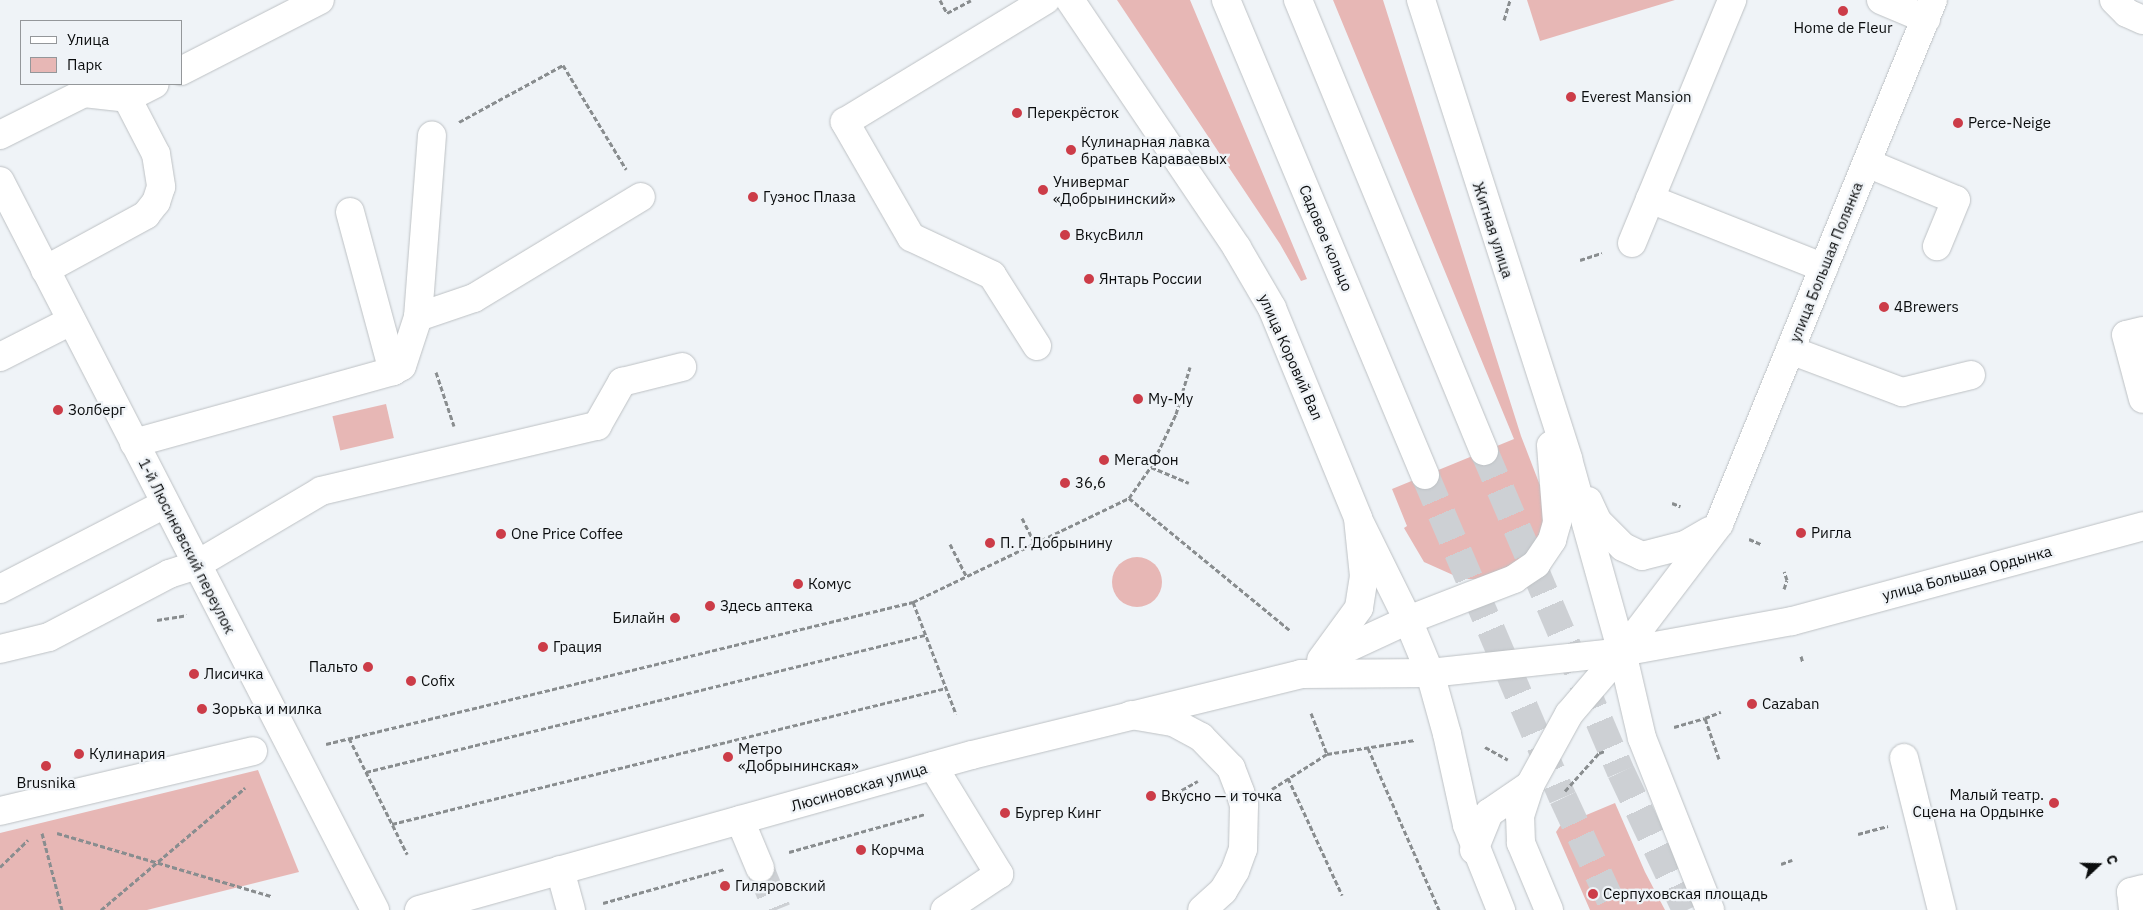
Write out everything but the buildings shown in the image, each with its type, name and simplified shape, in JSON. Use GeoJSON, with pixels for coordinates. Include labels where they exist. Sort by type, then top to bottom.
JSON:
{"type":"FeatureCollection","features":[{"type":"Feature","properties":{"kind":"main road"},"geometry":{"type":"LineString","coordinates":[[182,69],[320,0]]}},
{"type":"Feature","properties":{"kind":"main road"},"geometry":{"type":"LineString","coordinates":[[1037,346],[992,275],[911,237],[845,122],[1046,0]]}},
{"type":"Feature","properties":{"kind":"main road","name":"улица Коровий Вал"},"geometry":{"type":"LineString","coordinates":[[1070,0],[1237,248],[1272,308],[1358,518],[1364,576],[1359,608],[1311,667]]}},
{"type":"Feature","properties":{"kind":"main road","name":"Садовое кольцо"},"geometry":{"type":"LineString","coordinates":[[1226,0],[1425,476]]}},
{"type":"Feature","properties":{"kind":"main road"},"geometry":{"type":"LineString","coordinates":[[1298,0],[1484,451]]}},
{"type":"Feature","properties":{"kind":"main road","name":"Житная улица"},"geometry":{"type":"LineString","coordinates":[[1421,0],[1568,459]]}},
{"type":"Feature","properties":{"kind":"main road"},"geometry":{"type":"LineString","coordinates":[[1632,243],[1732,0]]}},
{"type":"Feature","properties":{"kind":"main road"},"geometry":{"type":"LineString","coordinates":[[1881,0],[1930,9]]}},
{"type":"Feature","properties":{"kind":"main road"},"geometry":{"type":"LineString","coordinates":[[2114,0],[2127,13],[2143,20]]}},
{"type":"Feature","properties":{"kind":"main road","name":"улица Большая Полянка"},"geometry":{"type":"LineString","coordinates":[[1622,652],[1719,524],[1930,9]]}},
{"type":"Feature","properties":{"kind":"main road"},"geometry":{"type":"LineString","coordinates":[[0,136],[84,93],[127,98],[153,85]]}},
{"type":"Feature","properties":{"kind":"main road"},"geometry":{"type":"LineString","coordinates":[[45,270],[133,225],[146,215],[156,202],[161,186],[161,170],[127,98]]}},
{"type":"Feature","properties":{"kind":"main road"},"geometry":{"type":"LineString","coordinates":[[134,443],[393,371],[406,357],[418,317],[432,136]]}},
{"type":"Feature","properties":{"kind":"main road"},"geometry":{"type":"LineString","coordinates":[[1867,163],[1959,190],[1937,246]]}},
{"type":"Feature","properties":{"kind":"main road","name":"1-й Люсиновский переулок"},"geometry":{"type":"LineString","coordinates":[[0,181],[375,910]]}},
{"type":"Feature","properties":{"kind":"main road"},"geometry":{"type":"LineString","coordinates":[[418,317],[474,298],[640,197]]}},
{"type":"Feature","properties":{"kind":"main road"},"geometry":{"type":"LineString","coordinates":[[1650,199],[1824,268]]}},
{"type":"Feature","properties":{"kind":"main road"},"geometry":{"type":"LineString","coordinates":[[350,212],[393,371]]}},
{"type":"Feature","properties":{"kind":"main road"},"geometry":{"type":"LineString","coordinates":[[0,357],[71,321]]}},
{"type":"Feature","properties":{"kind":"main road"},"geometry":{"type":"LineString","coordinates":[[2143,331],[2126,335],[2143,398]]}},
{"type":"Feature","properties":{"kind":"main road"},"geometry":{"type":"LineString","coordinates":[[1790,350],[1902,392],[1971,376]]}},
{"type":"Feature","properties":{"kind":"main road"},"geometry":{"type":"LineString","coordinates":[[0,649],[50,637],[169,574],[196,565],[321,491],[597,426],[622,382],[682,367]]}},
{"type":"Feature","properties":{"kind":"main road"},"geometry":{"type":"LineString","coordinates":[[1311,667],[1408,620],[1514,579],[1536,564],[1545,553],[1558,522],[1548,401]]}},
{"type":"Feature","properties":{"kind":"main road"},"geometry":{"type":"LineString","coordinates":[[1568,459],[1598,522],[1623,547],[1642,556],[1660,554],[1685,546],[1719,524]]}},
{"type":"Feature","properties":{"kind":"main road"},"geometry":{"type":"LineString","coordinates":[[1568,459],[1622,652],[1627,682],[1653,772],[1710,910]]}},
{"type":"Feature","properties":{"kind":"main road"},"geometry":{"type":"LineString","coordinates":[[0,589],[165,504]]}},
{"type":"Feature","properties":{"kind":"main road"},"geometry":{"type":"LineString","coordinates":[[1358,518],[1408,620],[1430,673],[1474,850],[1502,910]]}},
{"type":"Feature","properties":{"kind":"main road","name":"улица Большая Ордынка"},"geometry":{"type":"LineString","coordinates":[[1622,652],[1792,621],[2143,526]]}},
{"type":"Feature","properties":{"kind":"main road"},"geometry":{"type":"LineString","coordinates":[[1311,667],[1430,673],[1622,652]]}},
{"type":"Feature","properties":{"kind":"main road"},"geometry":{"type":"LineString","coordinates":[[1548,910],[1521,843],[1520,816],[1530,785],[1570,714],[1622,652]]}},
{"type":"Feature","properties":{"kind":"main road","name":"Люсиновская улица"},"geometry":{"type":"LineString","coordinates":[[419,910],[933,766],[1311,667]]}},
{"type":"Feature","properties":{"kind":"main road"},"geometry":{"type":"LineString","coordinates":[[1129,715],[1173,722],[1201,737],[1231,768],[1240,792],[1245,826],[1238,864],[1223,891],[1202,910]]}},
{"type":"Feature","properties":{"kind":"main road"},"geometry":{"type":"LineString","coordinates":[[0,811],[253,751]]}},
{"type":"Feature","properties":{"kind":"main road"},"geometry":{"type":"LineString","coordinates":[[1904,758],[1942,910]]}},
{"type":"Feature","properties":{"kind":"main road"},"geometry":{"type":"LineString","coordinates":[[933,766],[999,874],[946,910]]}},
{"type":"Feature","properties":{"kind":"main road"},"geometry":{"type":"LineString","coordinates":[[1474,850],[1489,813],[1530,785]]}},
{"type":"Feature","properties":{"kind":"main road"},"geometry":{"type":"LineString","coordinates":[[740,820],[760,868]]}},
{"type":"Feature","properties":{"kind":"main road"},"geometry":{"type":"LineString","coordinates":[[560,870],[570,910]]}},
{"type":"Feature","properties":{"kind":"main road"},"geometry":{"type":"LineString","coordinates":[[2133,910],[2131,892],[2143,889]]}},
{"type":"Feature","properties":{"kind":"path"},"geometry":{"type":"LineString","coordinates":[[940,0],[947,13],[970,0]]}},
{"type":"Feature","properties":{"kind":"path"},"geometry":{"type":"LineString","coordinates":[[1504,20],[1510,0]]}},
{"type":"Feature","properties":{"kind":"path"},"geometry":{"type":"LineString","coordinates":[[432,136],[563,65],[640,197]]}},
{"type":"Feature","properties":{"kind":"path"},"geometry":{"type":"LineString","coordinates":[[433,364],[464,457]]}},
{"type":"Feature","properties":{"kind":"path"},"geometry":{"type":"LineString","coordinates":[[322,745],[912,602],[1129,498],[1151,467],[1176,414],[1190,367]]}},
{"type":"Feature","properties":{"kind":"path"},"geometry":{"type":"LineString","coordinates":[[1151,467],[1189,483]]}},
{"type":"Feature","properties":{"kind":"path"},"geometry":{"type":"LineString","coordinates":[[1129,498],[1291,631]]}},
{"type":"Feature","properties":{"kind":"path"},"geometry":{"type":"LineString","coordinates":[[1672,503],[1680,506]]}},
{"type":"Feature","properties":{"kind":"path"},"geometry":{"type":"LineString","coordinates":[[1022,518],[1035,544]]}},
{"type":"Feature","properties":{"kind":"path"},"geometry":{"type":"LineString","coordinates":[[1748,538],[1761,544]]}},
{"type":"Feature","properties":{"kind":"path"},"geometry":{"type":"LineString","coordinates":[[950,544],[967,576]]}},
{"type":"Feature","properties":{"kind":"path"},"geometry":{"type":"LineString","coordinates":[[1784,571],[1787,580],[1784,589]]}},
{"type":"Feature","properties":{"kind":"path"},"geometry":{"type":"LineString","coordinates":[[912,602],[956,714]]}},
{"type":"Feature","properties":{"kind":"path"},"geometry":{"type":"LineString","coordinates":[[366,772],[925,635]]}},
{"type":"Feature","properties":{"kind":"path"},"geometry":{"type":"LineString","coordinates":[[1801,656],[1803,663]]}},
{"type":"Feature","properties":{"kind":"path"},"geometry":{"type":"LineString","coordinates":[[392,824],[946,688]]}},
{"type":"Feature","properties":{"kind":"path"},"geometry":{"type":"LineString","coordinates":[[1673,727],[1721,712]]}},
{"type":"Feature","properties":{"kind":"path"},"geometry":{"type":"LineString","coordinates":[[1311,713],[1326,754]]}},
{"type":"Feature","properties":{"kind":"path"},"geometry":{"type":"LineString","coordinates":[[1704,718],[1719,759]]}},
{"type":"Feature","properties":{"kind":"path"},"geometry":{"type":"LineString","coordinates":[[349,738],[407,854]]}},
{"type":"Feature","properties":{"kind":"path"},"geometry":{"type":"LineString","coordinates":[[1272,789],[1326,754],[1425,738]]}},
{"type":"Feature","properties":{"kind":"path"},"geometry":{"type":"LineString","coordinates":[[1368,748],[1439,910]]}},
{"type":"Feature","properties":{"kind":"path"},"geometry":{"type":"LineString","coordinates":[[1563,799],[1566,792],[1598,753],[1605,751]]}},
{"type":"Feature","properties":{"kind":"path"},"geometry":{"type":"LineString","coordinates":[[1288,778],[1342,895]]}},
{"type":"Feature","properties":{"kind":"path"},"geometry":{"type":"LineString","coordinates":[[1162,801],[1198,781]]}},
{"type":"Feature","properties":{"kind":"path"},"geometry":{"type":"LineString","coordinates":[[101,910],[246,787]]}},
{"type":"Feature","properties":{"kind":"path"},"geometry":{"type":"LineString","coordinates":[[1558,788],[1566,792]]}},
{"type":"Feature","properties":{"kind":"path"},"geometry":{"type":"LineString","coordinates":[[41,828],[159,861],[271,896]]}},
{"type":"Feature","properties":{"kind":"path"},"geometry":{"type":"LineString","coordinates":[[0,867],[41,828]]}},
{"type":"Feature","properties":{"kind":"path"},"geometry":{"type":"LineString","coordinates":[[41,828],[62,910]]}},
{"type":"Feature","properties":{"kind":"path"},"geometry":{"type":"LineString","coordinates":[[1781,864],[1792,860]]}},
{"type":"Feature","properties":{"kind":"green space"},"geometry":{"type":"Polygon","coordinates":[[[1117,0],[1190,0],[1307,279],[1301,281],[1280,244],[1117,0]]]}},
{"type":"Feature","properties":{"kind":"green space"},"geometry":{"type":"Polygon","coordinates":[[[1333,0],[1383,0],[1521,436],[1546,501],[1546,527],[1522,562],[1483,579],[1462,579],[1424,562],[1404,528],[1407,526],[1392,489],[1514,439],[1333,0]]]}},
{"type":"Feature","properties":{"kind":"green space"},"geometry":{"type":"Polygon","coordinates":[[[1527,0],[1675,0],[1540,41],[1527,0]]]}},
{"type":"Feature","properties":{"kind":"green space"},"geometry":{"type":"Polygon","coordinates":[[[386,404],[394,438],[340,450],[332,416],[386,404]]]}},
{"type":"Feature","properties":{"kind":"green space"},"geometry":{"type":"Polygon","coordinates":[[[1137,557],[1146,559],[1157,568],[1162,582],[1160,591],[1151,602],[1137,607],[1128,605],[1117,596],[1112,582],[1114,573],[1123,562],[1137,557]]]}},
{"type":"Feature","properties":{"kind":"green space"},"geometry":{"type":"Polygon","coordinates":[[[258,770],[299,872],[147,910],[0,910],[0,833],[258,770]]]}},
{"type":"Feature","properties":{"kind":"green space"},"geometry":{"type":"Polygon","coordinates":[[[1615,803],[1645,872],[1665,910],[1590,910],[1556,832],[1560,826],[1615,803]]]}},
{"type":"Feature","properties":{"kind":"tunnel"},"geometry":{"type":"LineString","coordinates":[[1484,451],[1621,772],[1686,910]]}},
{"type":"Feature","properties":{"kind":"tunnel"},"geometry":{"type":"LineString","coordinates":[[1425,475],[1563,798],[1615,910]]}},
{"type":"Feature","properties":{"kind":"tunnel"},"geometry":{"type":"LineString","coordinates":[[760,868],[777,910]]}},
{"type":"Feature","properties":{"kind":"place","name":"Home de Fleur"},"geometry":{"type":"Point","coordinates":[1843,11]}},
{"type":"Feature","properties":{"kind":"place","name":"Everest Mansion"},"geometry":{"type":"Point","coordinates":[1571,97]}},
{"type":"Feature","properties":{"kind":"place","name":"Перекрёсток"},"geometry":{"type":"Point","coordinates":[1017,113]}},
{"type":"Feature","properties":{"kind":"place","name":"Perce-Neige"},"geometry":{"type":"Point","coordinates":[1958,123]}},
{"type":"Feature","properties":{"kind":"place","name":"Кулинарная лавка братьев Караваевых"},"geometry":{"type":"Point","coordinates":[1071,150]}},
{"type":"Feature","properties":{"kind":"place","name":"Универмаг «Добрынинский»"},"geometry":{"type":"Point","coordinates":[1043,190]}},
{"type":"Feature","properties":{"kind":"place","name":"Гуэнос Плаза"},"geometry":{"type":"Point","coordinates":[753,197]}},
{"type":"Feature","properties":{"kind":"place","name":"ВкусВилл"},"geometry":{"type":"Point","coordinates":[1065,235]}},
{"type":"Feature","properties":{"kind":"place","name":"Янтарь России"},"geometry":{"type":"Point","coordinates":[1089,279]}},
{"type":"Feature","properties":{"kind":"place","name":"4Brewers"},"geometry":{"type":"Point","coordinates":[1884,307]}},
{"type":"Feature","properties":{"kind":"place","name":"Му-Му"},"geometry":{"type":"Point","coordinates":[1138,399]}},
{"type":"Feature","properties":{"kind":"place","name":"Золберг"},"geometry":{"type":"Point","coordinates":[58,410]}},
{"type":"Feature","properties":{"kind":"place","name":"МегаФон"},"geometry":{"type":"Point","coordinates":[1104,460]}},
{"type":"Feature","properties":{"kind":"place","name":"36,6"},"geometry":{"type":"Point","coordinates":[1065,483]}},
{"type":"Feature","properties":{"kind":"place","name":"Ригла"},"geometry":{"type":"Point","coordinates":[1801,533]}},
{"type":"Feature","properties":{"kind":"place","name":"One Price Coffee"},"geometry":{"type":"Point","coordinates":[501,534]}},
{"type":"Feature","properties":{"kind":"place","name":"П. Г. Добрынину"},"geometry":{"type":"Point","coordinates":[990,543]}},
{"type":"Feature","properties":{"kind":"place","name":"Комус"},"geometry":{"type":"Point","coordinates":[798,584]}},
{"type":"Feature","properties":{"kind":"place","name":"Здесь аптека"},"geometry":{"type":"Point","coordinates":[710,606]}},
{"type":"Feature","properties":{"kind":"place","name":"Билайн"},"geometry":{"type":"Point","coordinates":[675,618]}},
{"type":"Feature","properties":{"kind":"place","name":"Грация"},"geometry":{"type":"Point","coordinates":[543,647]}},
{"type":"Feature","properties":{"kind":"place","name":"Пальто"},"geometry":{"type":"Point","coordinates":[368,667]}},
{"type":"Feature","properties":{"kind":"place","name":"Лисичка"},"geometry":{"type":"Point","coordinates":[194,674]}},
{"type":"Feature","properties":{"kind":"place","name":"Cofix"},"geometry":{"type":"Point","coordinates":[411,681]}},
{"type":"Feature","properties":{"kind":"place","name":"Cazaban"},"geometry":{"type":"Point","coordinates":[1752,704]}},
{"type":"Feature","properties":{"kind":"place","name":"Зорька и милка"},"geometry":{"type":"Point","coordinates":[202,709]}},
{"type":"Feature","properties":{"kind":"place","name":"Кулинария"},"geometry":{"type":"Point","coordinates":[79,754]}},
{"type":"Feature","properties":{"kind":"place","name":"Метро «Добрынинская»"},"geometry":{"type":"Point","coordinates":[728,757]}},
{"type":"Feature","properties":{"kind":"place","name":"Brusnika"},"geometry":{"type":"Point","coordinates":[46,766]}},
{"type":"Feature","properties":{"kind":"place","name":"Вкусно — и точка"},"geometry":{"type":"Point","coordinates":[1151,796]}},
{"type":"Feature","properties":{"kind":"place","name":"Малый театр. Сцена на Ордынке"},"geometry":{"type":"Point","coordinates":[2054,803]}},
{"type":"Feature","properties":{"kind":"place","name":"Бургер Кинг"},"geometry":{"type":"Point","coordinates":[1005,813]}},
{"type":"Feature","properties":{"kind":"place","name":"Корчма"},"geometry":{"type":"Point","coordinates":[861,850]}},
{"type":"Feature","properties":{"kind":"place","name":"Гиляровский"},"geometry":{"type":"Point","coordinates":[725,886]}},
{"type":"Feature","properties":{"kind":"place","name":"Серпуховская площадь"},"geometry":{"type":"Point","coordinates":[1593,894]}}]}
